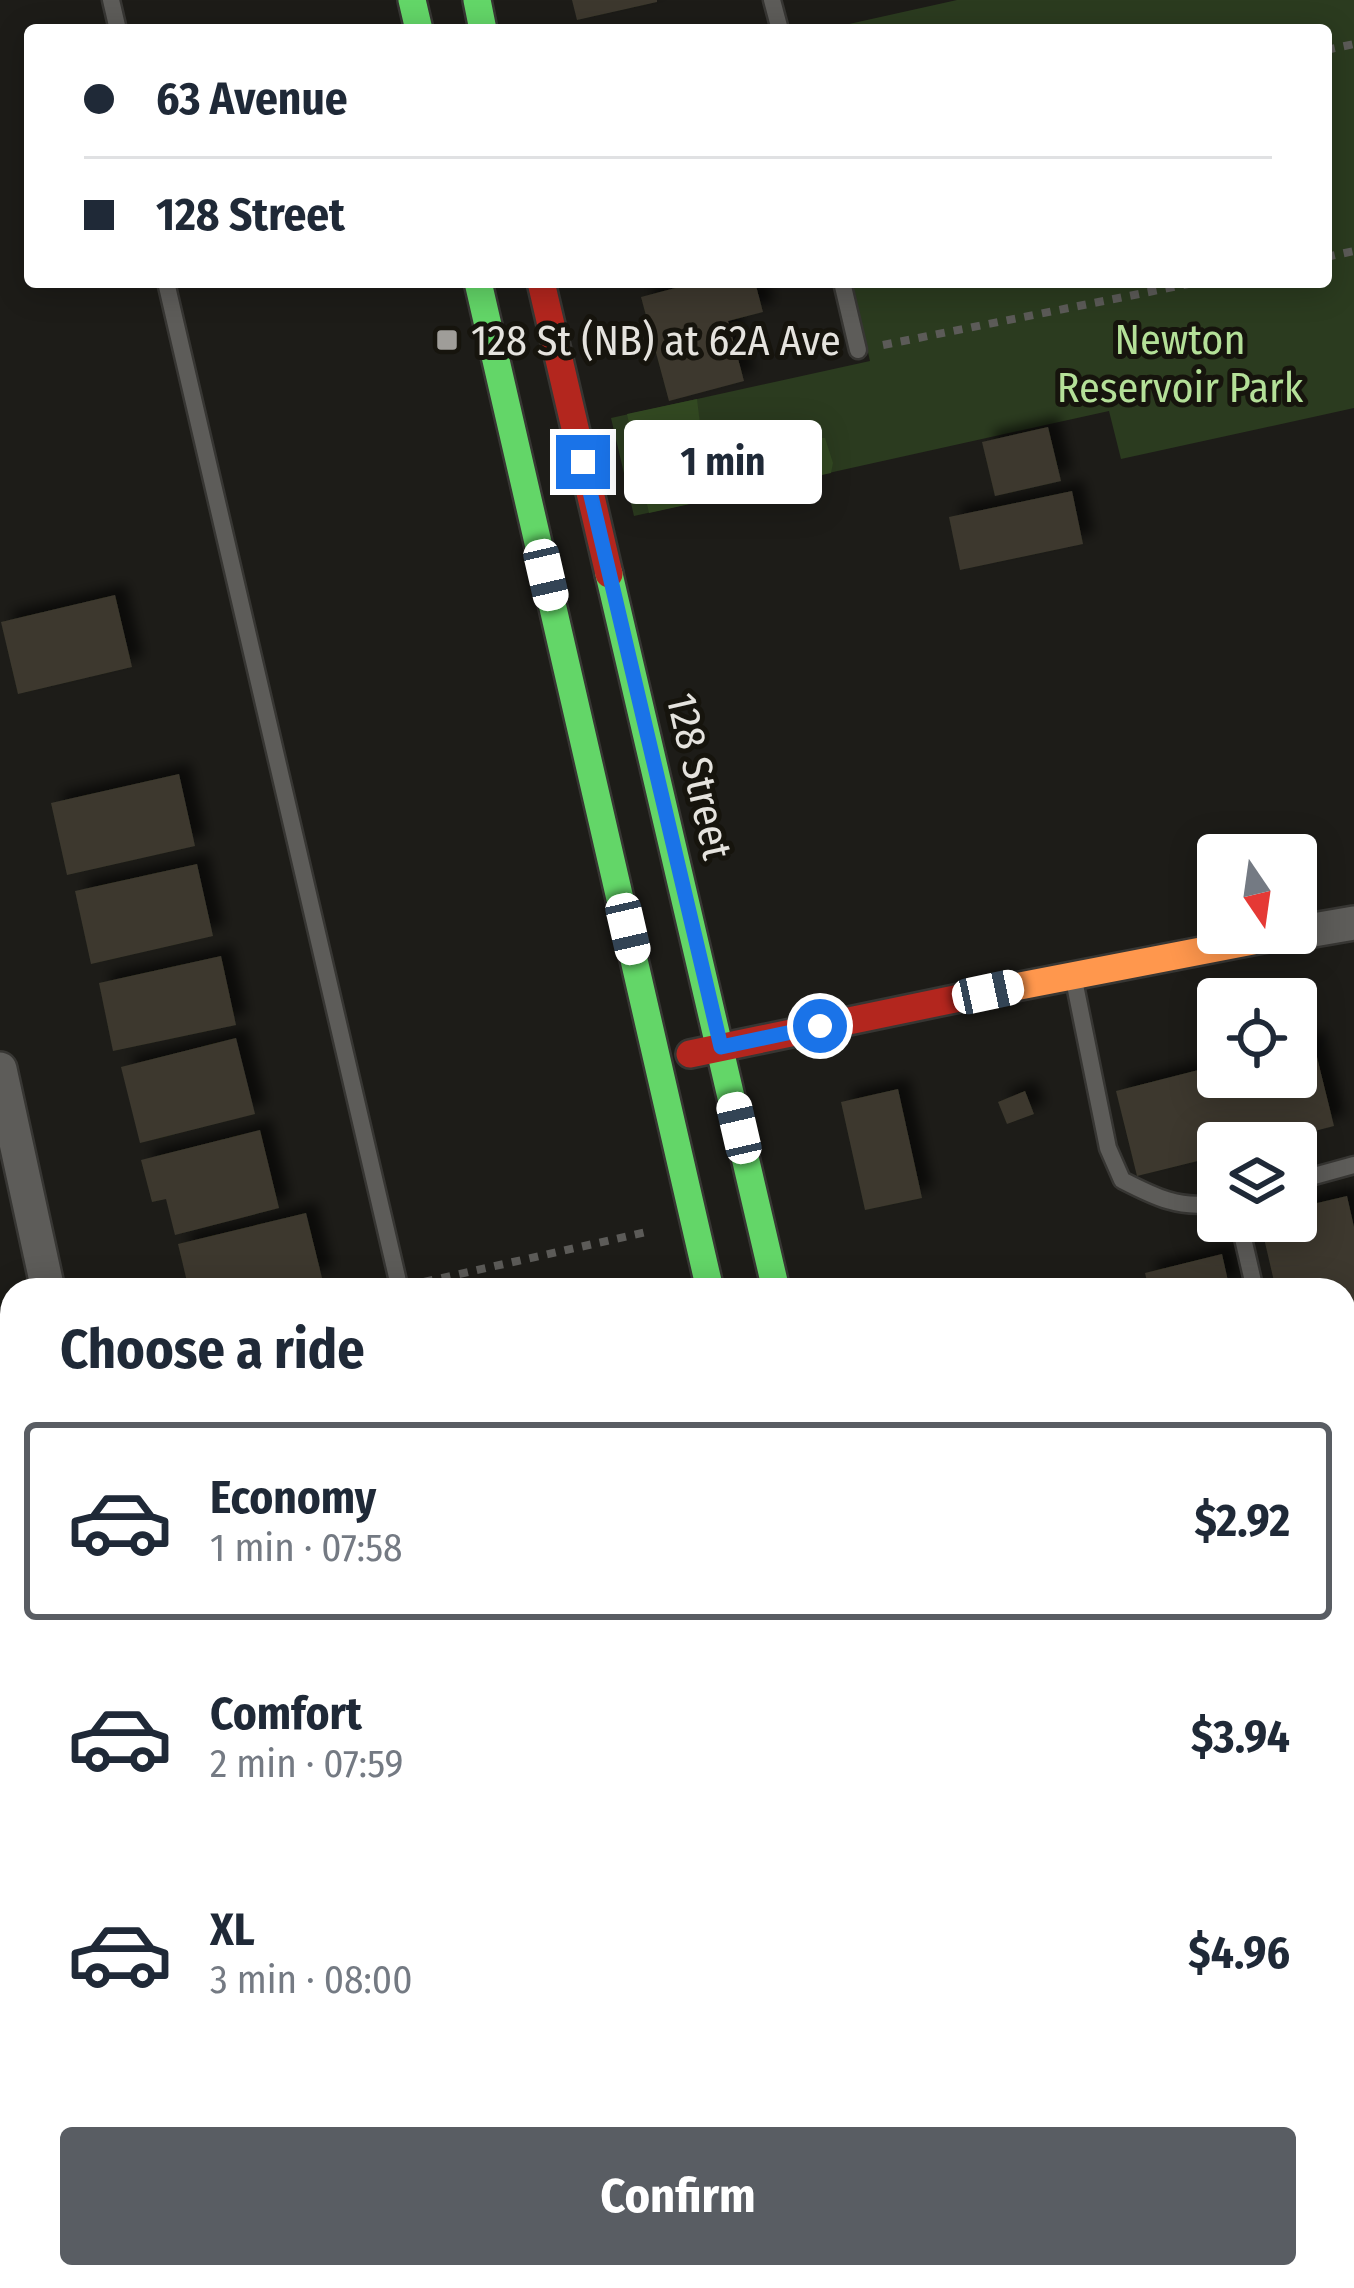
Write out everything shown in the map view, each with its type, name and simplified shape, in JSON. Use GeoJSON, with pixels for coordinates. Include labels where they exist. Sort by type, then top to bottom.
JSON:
{"type":"FeatureCollection","features":[{"type":"Feature","properties":{"kind":"main road"},"geometry":{"type":"LineString","coordinates":[[479,288],[707,1278]]}},
{"type":"Feature","properties":{"kind":"main road","name":"128 Street"},"geometry":{"type":"LineString","coordinates":[[542,288],[773,1278]]}},
{"type":"Feature","properties":{"kind":"main road"},"geometry":{"type":"LineString","coordinates":[[658,1061],[1197,951]]}},
{"type":"Feature","properties":{"kind":"street"},"geometry":{"type":"LineString","coordinates":[[1317,929],[1354,923]]}},
{"type":"Feature","properties":{"kind":"street"},"geometry":{"type":"LineString","coordinates":[[0,1069],[45,1278]]}},
{"type":"Feature","properties":{"kind":"lane"},"geometry":{"type":"LineString","coordinates":[[167,288],[397,1278]]}},
{"type":"Feature","properties":{"kind":"lane"},"geometry":{"type":"LineString","coordinates":[[843,288],[858,350]]}},
{"type":"Feature","properties":{"kind":"lane"},"geometry":{"type":"LineString","coordinates":[[1072,974],[1108,1148],[1121,1180],[1160,1199],[1197,1207]]}},
{"type":"Feature","properties":{"kind":"lane"},"geometry":{"type":"LineString","coordinates":[[1317,1175],[1354,1165]]}},
{"type":"Feature","properties":{"kind":"lane"},"geometry":{"type":"LineString","coordinates":[[1244,1242],[1252,1278]]}},
{"type":"Feature","properties":{"kind":"path"},"geometry":{"type":"LineString","coordinates":[[858,350],[1169,288]]}},
{"type":"Feature","properties":{"kind":"path"},"geometry":{"type":"LineString","coordinates":[[441,1278],[651,1231]]}},
{"type":"Feature","properties":{"kind":"green space","name":"Newton Reservoir Park"},"geometry":{"type":"Polygon","coordinates":[[[957,0],[1354,0],[1354,408],[1121,459],[1109,411],[634,516],[611,418],[870,361],[853,288],[1332,288],[1332,24],[849,24],[957,0]]]}},
{"type":"Feature","properties":{"kind":"green space"},"geometry":{"type":"Polygon","coordinates":[[[697,399],[702,440],[716,449],[745,452],[825,438],[833,463],[831,473],[649,513],[627,414],[697,399]]]}},
{"type":"Feature","properties":{"kind":"building"},"geometry":{"type":"Polygon","coordinates":[[[572,0],[657,0],[657,2],[577,20],[572,0]]]}},
{"type":"Feature","properties":{"kind":"building"},"geometry":{"type":"Polygon","coordinates":[[[675,288],[757,288],[763,312],[728,321],[744,381],[669,401],[641,297],[675,288]]]}},
{"type":"Feature","properties":{"kind":"building"},"geometry":{"type":"Polygon","coordinates":[[[1048,427],[1061,481],[995,496],[982,442],[1048,427]]]}},
{"type":"Feature","properties":{"kind":"building"},"geometry":{"type":"Polygon","coordinates":[[[1072,491],[1083,544],[960,570],[949,517],[1072,491]]]}},
{"type":"Feature","properties":{"kind":"building"},"geometry":{"type":"Polygon","coordinates":[[[115,595],[132,667],[18,694],[1,622],[115,595]]]}},
{"type":"Feature","properties":{"kind":"building"},"geometry":{"type":"Polygon","coordinates":[[[179,774],[195,846],[67,875],[51,803],[179,774]]]}},
{"type":"Feature","properties":{"kind":"building"},"geometry":{"type":"Polygon","coordinates":[[[197,864],[213,936],[91,964],[75,891],[197,864]]]}},
{"type":"Feature","properties":{"kind":"building"},"geometry":{"type":"Polygon","coordinates":[[[221,956],[236,1025],[113,1051],[99,983],[221,956]]]}},
{"type":"Feature","properties":{"kind":"building"},"geometry":{"type":"Polygon","coordinates":[[[236,1038],[255,1114],[140,1143],[121,1067],[236,1038]]]}},
{"type":"Feature","properties":{"kind":"building"},"geometry":{"type":"Polygon","coordinates":[[[1317,1057],[1334,1126],[1317,1130],[1317,1122],[1197,1122],[1197,1161],[1137,1176],[1116,1091],[1197,1070],[1197,1098],[1317,1098],[1317,1057]]]}},
{"type":"Feature","properties":{"kind":"building"},"geometry":{"type":"Polygon","coordinates":[[[898,1089],[922,1198],[865,1210],[841,1102],[898,1089]]]}},
{"type":"Feature","properties":{"kind":"building"},"geometry":{"type":"Polygon","coordinates":[[[1025,1091],[1034,1114],[1007,1124],[998,1102],[1025,1091]]]}},
{"type":"Feature","properties":{"kind":"building"},"geometry":{"type":"Polygon","coordinates":[[[260,1130],[279,1208],[175,1235],[166,1199],[152,1202],[141,1160],[260,1130]]]}},
{"type":"Feature","properties":{"kind":"building"},"geometry":{"type":"Polygon","coordinates":[[[1347,1196],[1354,1227],[1354,1278],[1273,1278],[1265,1242],[1317,1242],[1317,1203],[1347,1196]]]}},
{"type":"Feature","properties":{"kind":"building"},"geometry":{"type":"Polygon","coordinates":[[[306,1213],[322,1278],[186,1278],[178,1244],[306,1213]]]}},
{"type":"Feature","properties":{"kind":"building"},"geometry":{"type":"Polygon","coordinates":[[[1222,1254],[1227,1278],[1146,1278],[1145,1273],[1222,1254]]]}},
{"type":"Feature","properties":{"kind":"traffic: fast"},"geometry":{"type":"LineString","coordinates":[[412,0],[418,24]]}},
{"type":"Feature","properties":{"kind":"traffic: fast"},"geometry":{"type":"LineString","coordinates":[[477,0],[482,24]]}},
{"type":"Feature","properties":{"kind":"traffic: fast"},"geometry":{"type":"LineString","coordinates":[[479,288],[707,1278]]}},
{"type":"Feature","properties":{"kind":"traffic: fast"},"geometry":{"type":"LineString","coordinates":[[609,574],[773,1278]]}},
{"type":"Feature","properties":{"kind":"traffic: slow"},"geometry":{"type":"LineString","coordinates":[[974,995],[1197,952]]}},
{"type":"Feature","properties":{"kind":"traffic: jam"},"geometry":{"type":"LineString","coordinates":[[542,288],[609,574]]}},
{"type":"Feature","properties":{"kind":"traffic: jam"},"geometry":{"type":"LineString","coordinates":[[690,1054],[974,995]]}},
{"type":"Feature","properties":{"kind":"place","name":"128 St (NB) at 62A Ave"},"geometry":{"type":"Point","coordinates":[447,340]}},
{"type":"Feature","properties":{"kind":"route"},"geometry":{"type":"LineString","coordinates":[[583,462],[721,1047],[820,1026]]}}]}
